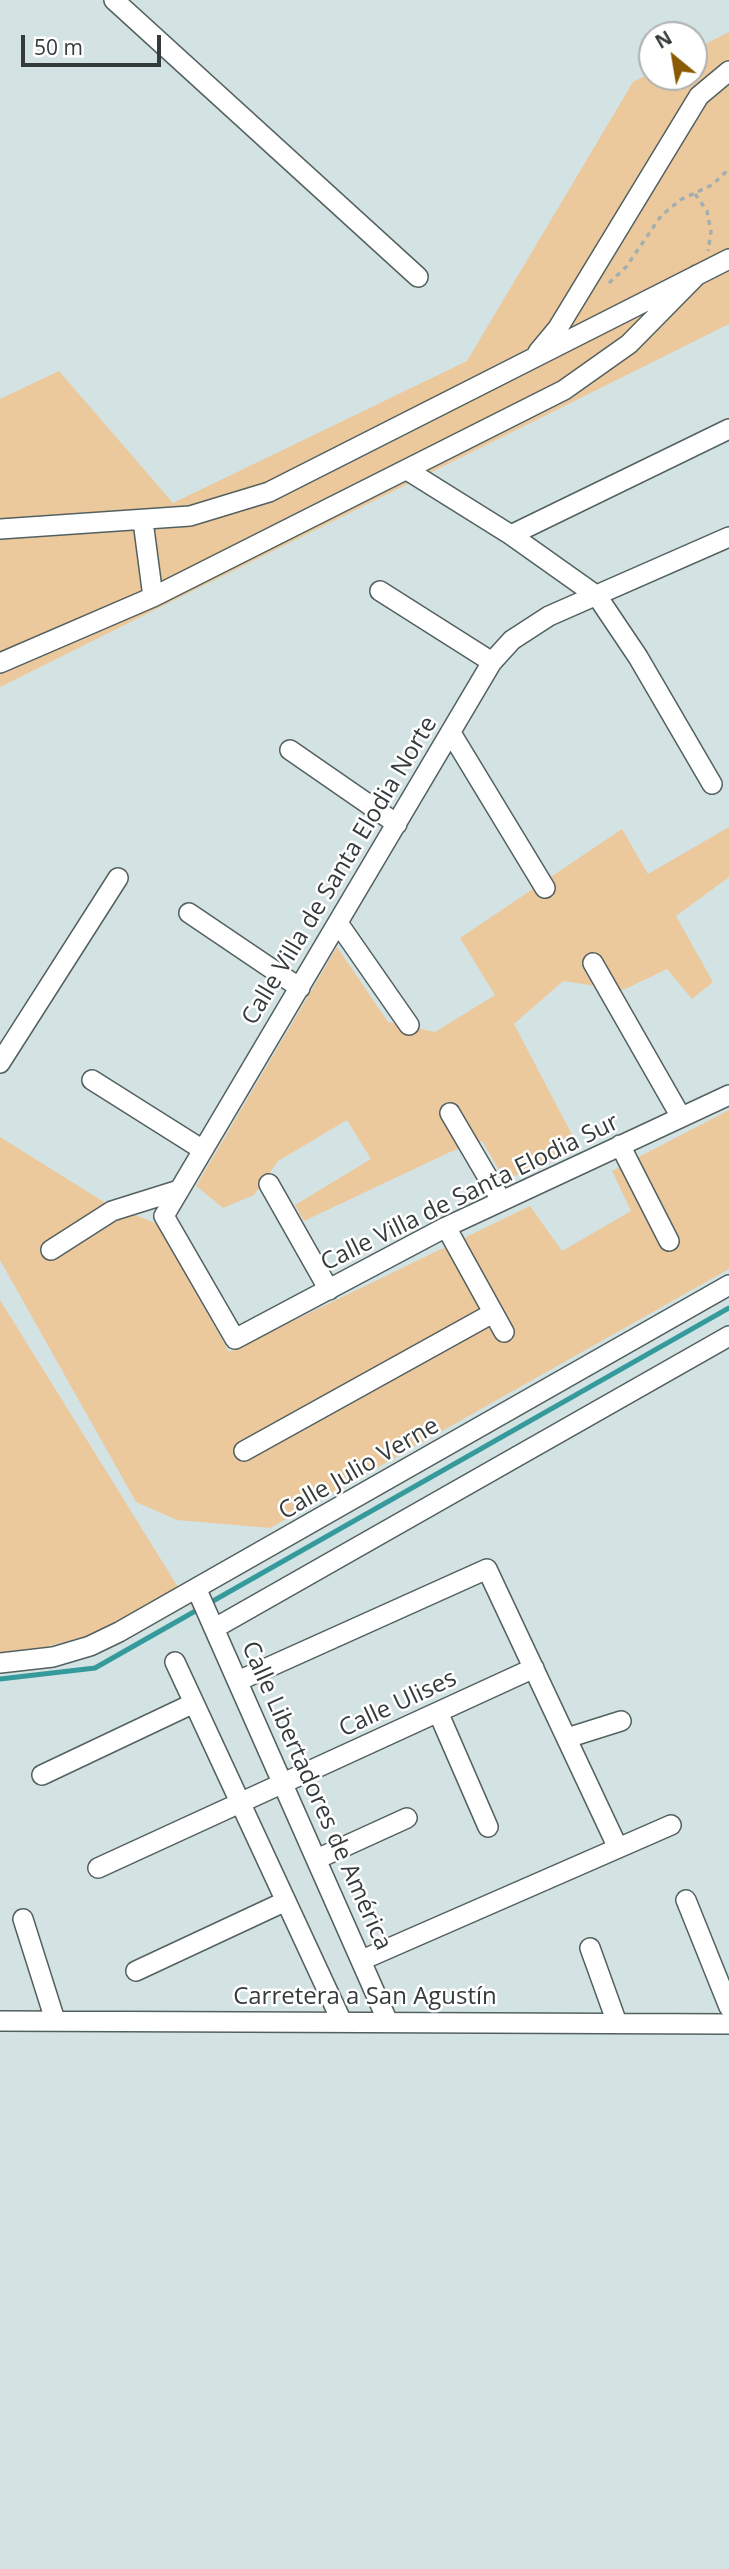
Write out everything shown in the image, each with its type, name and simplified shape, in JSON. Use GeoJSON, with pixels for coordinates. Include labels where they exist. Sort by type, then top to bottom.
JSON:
{"type":"FeatureCollection","features":[{"type":"Feature","properties":{"kind":"street"},"geometry":{"type":"LineString","coordinates":[[114,0],[418,277]]}},
{"type":"Feature","properties":{"kind":"street"},"geometry":{"type":"LineString","coordinates":[[532,359],[558,328],[699,96],[729,71]]}},
{"type":"Feature","properties":{"kind":"street"},"geometry":{"type":"LineString","coordinates":[[0,529],[143,521],[218,510],[269,492],[729,259]]}},
{"type":"Feature","properties":{"kind":"street"},"geometry":{"type":"LineString","coordinates":[[0,663],[153,597],[564,390],[629,344],[697,275]]}},
{"type":"Feature","properties":{"kind":"street"},"geometry":{"type":"LineString","coordinates":[[511,535],[729,429]]}},
{"type":"Feature","properties":{"kind":"street"},"geometry":{"type":"LineString","coordinates":[[407,470],[511,535],[597,596],[650,678],[712,784]]}},
{"type":"Feature","properties":{"kind":"street"},"geometry":{"type":"LineString","coordinates":[[143,521],[153,597]]}},
{"type":"Feature","properties":{"kind":"street","name":"Calle Villa de Santa Elodia Norte"},"geometry":{"type":"LineString","coordinates":[[235,1339],[164,1216],[492,662],[529,627],[729,537]]}},
{"type":"Feature","properties":{"kind":"street"},"geometry":{"type":"LineString","coordinates":[[380,591],[492,662]]}},
{"type":"Feature","properties":{"kind":"street"},"geometry":{"type":"LineString","coordinates":[[451,733],[545,888]]}},
{"type":"Feature","properties":{"kind":"street"},"geometry":{"type":"LineString","coordinates":[[290,750],[397,824]]}},
{"type":"Feature","properties":{"kind":"street"},"geometry":{"type":"LineString","coordinates":[[0,1063],[118,878]]}},
{"type":"Feature","properties":{"kind":"street"},"geometry":{"type":"LineString","coordinates":[[189,913],[300,988]]}},
{"type":"Feature","properties":{"kind":"street"},"geometry":{"type":"LineString","coordinates":[[338,923],[409,1025]]}},
{"type":"Feature","properties":{"kind":"street"},"geometry":{"type":"LineString","coordinates":[[593,963],[681,1117]]}},
{"type":"Feature","properties":{"kind":"street"},"geometry":{"type":"LineString","coordinates":[[92,1080],[203,1150]]}},
{"type":"Feature","properties":{"kind":"street","name":"Calle Villa de Santa Elodia Sur"},"geometry":{"type":"LineString","coordinates":[[235,1339],[446,1227],[729,1095]]}},
{"type":"Feature","properties":{"kind":"street"},"geometry":{"type":"LineString","coordinates":[[450,1113],[501,1200]]}},
{"type":"Feature","properties":{"kind":"street"},"geometry":{"type":"LineString","coordinates":[[620,1145],[668,1241]]}},
{"type":"Feature","properties":{"kind":"street"},"geometry":{"type":"LineString","coordinates":[[269,1184],[329,1290]]}},
{"type":"Feature","properties":{"kind":"street"},"geometry":{"type":"LineString","coordinates":[[51,1250],[112,1211],[180,1190]]}},
{"type":"Feature","properties":{"kind":"street"},"geometry":{"type":"LineString","coordinates":[[446,1227],[504,1332]]}},
{"type":"Feature","properties":{"kind":"street","name":"Calle Julio Verne"},"geometry":{"type":"LineString","coordinates":[[0,1663],[53,1657],[205,1608],[729,1284]]}},
{"type":"Feature","properties":{"kind":"street"},"geometry":{"type":"LineString","coordinates":[[244,1451],[493,1313]]}},
{"type":"Feature","properties":{"kind":"street"},"geometry":{"type":"LineString","coordinates":[[205,1608],[729,1336]]}},
{"type":"Feature","properties":{"kind":"street"},"geometry":{"type":"LineString","coordinates":[[238,1681],[487,1569],[618,1848]]}},
{"type":"Feature","properties":{"kind":"street","name":"Calle Libertadores de América"},"geometry":{"type":"LineString","coordinates":[[205,1608],[388,2022]]}},
{"type":"Feature","properties":{"kind":"street"},"geometry":{"type":"LineString","coordinates":[[176,1662],[342,2022]]}},
{"type":"Feature","properties":{"kind":"street","name":"Calle Ulises"},"geometry":{"type":"LineString","coordinates":[[98,1868],[534,1668]]}},
{"type":"Feature","properties":{"kind":"street"},"geometry":{"type":"LineString","coordinates":[[42,1775],[194,1703]]}},
{"type":"Feature","properties":{"kind":"street"},"geometry":{"type":"LineString","coordinates":[[438,1712],[488,1827]]}},
{"type":"Feature","properties":{"kind":"street"},"geometry":{"type":"LineString","coordinates":[[567,1738],[621,1721]]}},
{"type":"Feature","properties":{"kind":"street"},"geometry":{"type":"LineString","coordinates":[[317,1859],[407,1818]]}},
{"type":"Feature","properties":{"kind":"street"},"geometry":{"type":"LineString","coordinates":[[362,1960],[671,1825]]}},
{"type":"Feature","properties":{"kind":"street"},"geometry":{"type":"LineString","coordinates":[[686,1900],[729,2007]]}},
{"type":"Feature","properties":{"kind":"street"},"geometry":{"type":"LineString","coordinates":[[136,1971],[286,1901]]}},
{"type":"Feature","properties":{"kind":"street"},"geometry":{"type":"LineString","coordinates":[[23,1919],[55,2020]]}},
{"type":"Feature","properties":{"kind":"street"},"geometry":{"type":"LineString","coordinates":[[590,1948],[617,2023]]}},
{"type":"Feature","properties":{"kind":"street","name":"Carretera a San Agustín"},"geometry":{"type":"LineString","coordinates":[[0,2021],[729,2024]]}},
{"type":"Feature","properties":{"kind":"path"},"geometry":{"type":"LineString","coordinates":[[608,284],[626,267],[661,216],[680,200],[695,194],[729,169]]}},
{"type":"Feature","properties":{"kind":"path"},"geometry":{"type":"LineString","coordinates":[[695,194],[707,211],[711,232],[707,253],[697,275]]}},
{"type":"Feature","properties":{"kind":"shaded area"},"geometry":{"type":"Polygon","coordinates":[[[729,32],[729,324],[0,687],[0,399],[59,371],[173,503],[467,361],[633,82],[638,79],[638,91],[708,91],[708,43],[729,32]]]}},
{"type":"Feature","properties":{"kind":"shaded area"},"geometry":{"type":"Polygon","coordinates":[[[729,827],[729,877],[676,916],[713,982],[692,999],[667,969],[623,990],[563,981],[514,1024],[580,1150],[505,1180],[482,1141],[450,1152],[304,1221],[295,1205],[371,1159],[347,1120],[278,1161],[254,1195],[223,1208],[196,1186],[337,947],[388,1022],[435,1032],[495,995],[460,938],[622,829],[648,874],[729,827]]]}},
{"type":"Feature","properties":{"kind":"shaded area"},"geometry":{"type":"Polygon","coordinates":[[[729,1110],[729,1269],[270,1528],[177,1520],[136,1502],[0,1260],[0,1137],[104,1202],[157,1224],[229,1352],[530,1206],[562,1251],[631,1211],[612,1171],[729,1110]]]}},
{"type":"Feature","properties":{"kind":"shaded area"},"geometry":{"type":"Polygon","coordinates":[[[0,1300],[178,1587],[96,1634],[33,1650],[0,1654],[0,1300]]]}},
{"type":"Feature","properties":{"kind":"waterway"},"geometry":{"type":"LineString","coordinates":[[0,1679],[95,1668],[729,1308]]}}]}
